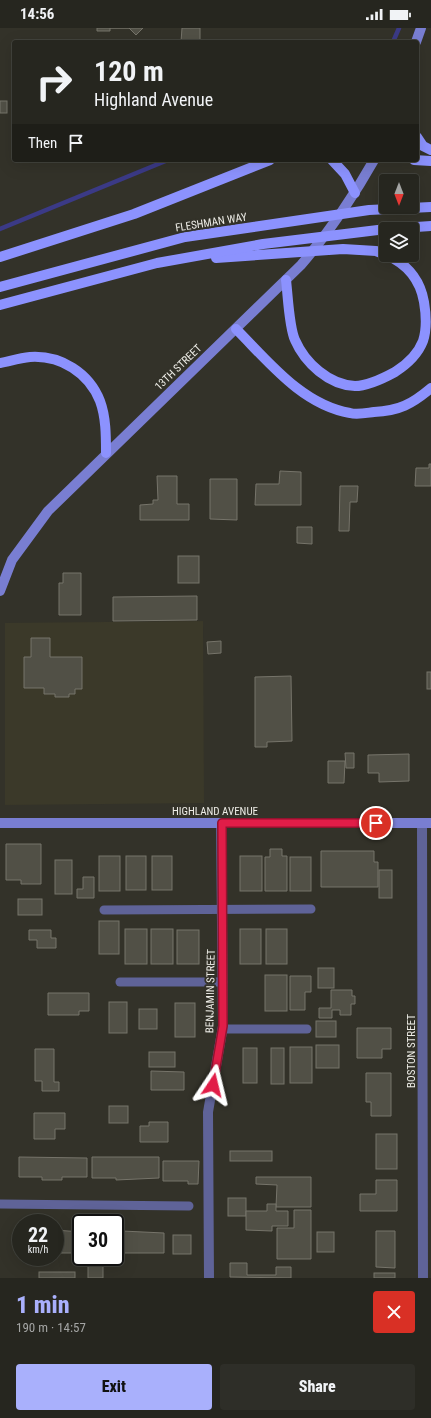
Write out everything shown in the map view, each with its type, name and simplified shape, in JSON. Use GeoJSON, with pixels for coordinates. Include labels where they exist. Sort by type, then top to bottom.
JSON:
{"type":"FeatureCollection","features":[{"type":"Feature","properties":{"kind":"main road"},"geometry":{"type":"LineString","coordinates":[[417,40],[421,28]]}},
{"type":"Feature","properties":{"kind":"main road"},"geometry":{"type":"LineString","coordinates":[[419,140],[423,146],[431,150]]}},
{"type":"Feature","properties":{"kind":"main road"},"geometry":{"type":"LineString","coordinates":[[419,160],[431,161]]}},
{"type":"Feature","properties":{"kind":"main road"},"geometry":{"type":"LineString","coordinates":[[0,257],[134,214],[265,162]]}},
{"type":"Feature","properties":{"kind":"main road"},"geometry":{"type":"LineString","coordinates":[[334,162],[345,174],[355,193]]}},
{"type":"Feature","properties":{"kind":"main road","name":"13TH STREET"},"geometry":{"type":"LineString","coordinates":[[0,591],[12,560],[48,511],[301,265],[332,228],[373,162]]}},
{"type":"Feature","properties":{"kind":"main road","name":"FLESHMAN WAY"},"geometry":{"type":"LineString","coordinates":[[0,287],[185,237],[369,210],[431,207]]}},
{"type":"Feature","properties":{"kind":"main road"},"geometry":{"type":"LineString","coordinates":[[419,227],[431,226]]}},
{"type":"Feature","properties":{"kind":"main road"},"geometry":{"type":"LineString","coordinates":[[0,305],[157,263],[263,244],[379,230]]}},
{"type":"Feature","properties":{"kind":"main road"},"geometry":{"type":"LineString","coordinates":[[157,263],[274,253],[344,249],[379,252]]}},
{"type":"Feature","properties":{"kind":"main road"},"geometry":{"type":"LineString","coordinates":[[286,280],[294,338],[301,352],[318,372],[337,382],[355,386],[386,377],[402,367],[414,355],[423,341],[426,324],[422,291],[413,274],[400,262]]}},
{"type":"Feature","properties":{"kind":"main road"},"geometry":{"type":"LineString","coordinates":[[236,329],[284,378],[318,402],[350,414],[391,411],[408,406],[431,388]]}},
{"type":"Feature","properties":{"kind":"main road"},"geometry":{"type":"LineString","coordinates":[[0,363],[30,357],[52,359],[68,364],[81,374],[92,385],[100,402],[106,429],[106,453]]}},
{"type":"Feature","properties":{"kind":"main road","name":"HIGHLAND AVENUE"},"geometry":{"type":"LineString","coordinates":[[0,823],[427,823]]}},
{"type":"Feature","properties":{"kind":"street","name":"BENJAMIN STREET"},"geometry":{"type":"LineString","coordinates":[[209,1278],[208,1112],[223,1029],[222,823]]}},
{"type":"Feature","properties":{"kind":"street","name":"BOSTON STREET"},"geometry":{"type":"LineString","coordinates":[[423,1278],[427,823]]}},
{"type":"Feature","properties":{"kind":"lane"},"geometry":{"type":"LineString","coordinates":[[104,910],[311,910]]}},
{"type":"Feature","properties":{"kind":"lane"},"geometry":{"type":"LineString","coordinates":[[120,982],[223,982]]}},
{"type":"Feature","properties":{"kind":"lane"},"geometry":{"type":"LineString","coordinates":[[223,1029],[307,1029]]}},
{"type":"Feature","properties":{"kind":"lane"},"geometry":{"type":"LineString","coordinates":[[0,1204],[189,1206]]}},
{"type":"Feature","properties":{"kind":"shaded area"},"geometry":{"type":"Polygon","coordinates":[[[203,621],[204,803],[5,805],[5,623],[203,621]]]}},
{"type":"Feature","properties":{"kind":"building"},"geometry":{"type":"Polygon","coordinates":[[[97,28],[110,28],[110,31],[97,31],[97,28]]]}},
{"type":"Feature","properties":{"kind":"building"},"geometry":{"type":"Polygon","coordinates":[[[129,28],[143,28],[136,35],[129,28]]]}},
{"type":"Feature","properties":{"kind":"building"},"geometry":{"type":"Polygon","coordinates":[[[182,28],[200,28],[200,40],[181,40],[182,28]]]}},
{"type":"Feature","properties":{"kind":"building"},"geometry":{"type":"Polygon","coordinates":[[[0,101],[7,101],[7,113],[0,113],[0,101]]]}},
{"type":"Feature","properties":{"kind":"building"},"geometry":{"type":"Polygon","coordinates":[[[429,464],[431,464],[431,486],[415,486],[416,468],[429,468],[429,464]]]}},
{"type":"Feature","properties":{"kind":"building"},"geometry":{"type":"Polygon","coordinates":[[[280,471],[301,472],[301,505],[255,505],[256,484],[279,484],[280,471]]]}},
{"type":"Feature","properties":{"kind":"building"},"geometry":{"type":"Polygon","coordinates":[[[157,476],[177,476],[177,504],[189,504],[189,520],[140,520],[140,505],[153,504],[153,500],[158,500],[157,476]]]}},
{"type":"Feature","properties":{"kind":"building"},"geometry":{"type":"Polygon","coordinates":[[[210,479],[237,479],[237,520],[210,519],[210,479]]]}},
{"type":"Feature","properties":{"kind":"building"},"geometry":{"type":"Polygon","coordinates":[[[340,486],[358,486],[357,502],[350,502],[349,531],[339,531],[340,486]]]}},
{"type":"Feature","properties":{"kind":"building"},"geometry":{"type":"Polygon","coordinates":[[[297,527],[312,527],[312,544],[297,543],[297,527]]]}},
{"type":"Feature","properties":{"kind":"building"},"geometry":{"type":"Polygon","coordinates":[[[178,556],[199,556],[199,583],[178,583],[178,556]]]}},
{"type":"Feature","properties":{"kind":"building"},"geometry":{"type":"Polygon","coordinates":[[[63,573],[81,573],[81,615],[59,615],[59,583],[63,583],[63,573]]]}},
{"type":"Feature","properties":{"kind":"building"},"geometry":{"type":"Polygon","coordinates":[[[197,596],[197,620],[113,621],[113,597],[197,596]]]}},
{"type":"Feature","properties":{"kind":"building"},"geometry":{"type":"Polygon","coordinates":[[[31,638],[50,638],[50,657],[82,657],[82,689],[75,689],[75,694],[69,694],[69,697],[55,697],[55,694],[44,694],[44,688],[24,688],[24,657],[31,657],[31,638]]]}},
{"type":"Feature","properties":{"kind":"building"},"geometry":{"type":"Polygon","coordinates":[[[221,641],[221,653],[208,654],[207,642],[221,641]]]}},
{"type":"Feature","properties":{"kind":"building"},"geometry":{"type":"Polygon","coordinates":[[[427,672],[431,672],[431,689],[427,689],[427,672]]]}},
{"type":"Feature","properties":{"kind":"building"},"geometry":{"type":"Polygon","coordinates":[[[291,676],[292,741],[267,742],[267,747],[255,747],[255,677],[291,676]]]}},
{"type":"Feature","properties":{"kind":"building"},"geometry":{"type":"Polygon","coordinates":[[[345,753],[354,753],[354,768],[346,768],[345,753]]]}},
{"type":"Feature","properties":{"kind":"building"},"geometry":{"type":"Polygon","coordinates":[[[409,754],[409,781],[379,782],[379,773],[368,773],[368,755],[409,754]]]}},
{"type":"Feature","properties":{"kind":"building"},"geometry":{"type":"Polygon","coordinates":[[[328,761],[345,761],[344,783],[328,783],[328,761]]]}},
{"type":"Feature","properties":{"kind":"building"},"geometry":{"type":"Polygon","coordinates":[[[6,844],[41,844],[41,884],[21,884],[21,880],[6,880],[6,844]]]}},
{"type":"Feature","properties":{"kind":"building"},"geometry":{"type":"Polygon","coordinates":[[[270,849],[282,849],[282,856],[287,856],[287,891],[265,891],[265,857],[270,857],[270,849]]]}},
{"type":"Feature","properties":{"kind":"building"},"geometry":{"type":"Polygon","coordinates":[[[321,851],[374,851],[374,862],[378,862],[378,887],[321,887],[321,851]]]}},
{"type":"Feature","properties":{"kind":"building"},"geometry":{"type":"Polygon","coordinates":[[[99,856],[120,856],[120,891],[99,891],[99,856]]]}},
{"type":"Feature","properties":{"kind":"building"},"geometry":{"type":"Polygon","coordinates":[[[126,856],[146,856],[146,890],[126,890],[126,856]]]}},
{"type":"Feature","properties":{"kind":"building"},"geometry":{"type":"Polygon","coordinates":[[[152,856],[172,856],[172,890],[152,890],[152,856]]]}},
{"type":"Feature","properties":{"kind":"building"},"geometry":{"type":"Polygon","coordinates":[[[240,856],[262,856],[262,891],[240,891],[240,856]]]}},
{"type":"Feature","properties":{"kind":"building"},"geometry":{"type":"Polygon","coordinates":[[[290,857],[311,857],[311,891],[290,891],[290,857]]]}},
{"type":"Feature","properties":{"kind":"building"},"geometry":{"type":"Polygon","coordinates":[[[55,860],[72,860],[72,894],[55,894],[55,860]]]}},
{"type":"Feature","properties":{"kind":"building"},"geometry":{"type":"Polygon","coordinates":[[[379,870],[392,870],[392,898],[379,898],[379,870]]]}},
{"type":"Feature","properties":{"kind":"building"},"geometry":{"type":"Polygon","coordinates":[[[83,877],[94,877],[94,898],[77,898],[77,889],[83,889],[83,877]]]}},
{"type":"Feature","properties":{"kind":"building"},"geometry":{"type":"Polygon","coordinates":[[[18,899],[42,899],[42,915],[18,915],[18,899]]]}},
{"type":"Feature","properties":{"kind":"building"},"geometry":{"type":"Polygon","coordinates":[[[99,921],[119,921],[119,954],[99,954],[99,921]]]}},
{"type":"Feature","properties":{"kind":"building"},"geometry":{"type":"Polygon","coordinates":[[[125,929],[147,929],[147,964],[125,964],[125,929]]]}},
{"type":"Feature","properties":{"kind":"building"},"geometry":{"type":"Polygon","coordinates":[[[151,929],[173,929],[173,964],[151,964],[151,929]]]}},
{"type":"Feature","properties":{"kind":"building"},"geometry":{"type":"Polygon","coordinates":[[[240,929],[261,929],[261,964],[240,964],[240,929]]]}},
{"type":"Feature","properties":{"kind":"building"},"geometry":{"type":"Polygon","coordinates":[[[266,929],[287,929],[287,964],[266,964],[266,929]]]}},
{"type":"Feature","properties":{"kind":"building"},"geometry":{"type":"Polygon","coordinates":[[[29,930],[51,930],[51,938],[56,938],[56,948],[37,948],[37,940],[29,940],[29,930]]]}},
{"type":"Feature","properties":{"kind":"building"},"geometry":{"type":"Polygon","coordinates":[[[177,930],[199,930],[199,964],[177,964],[177,930]]]}},
{"type":"Feature","properties":{"kind":"building"},"geometry":{"type":"Polygon","coordinates":[[[318,968],[334,968],[334,988],[318,988],[318,968]]]}},
{"type":"Feature","properties":{"kind":"building"},"geometry":{"type":"Polygon","coordinates":[[[265,975],[287,975],[287,1011],[265,1011],[265,975]]]}},
{"type":"Feature","properties":{"kind":"building"},"geometry":{"type":"Polygon","coordinates":[[[290,976],[311,976],[311,992],[305,992],[305,1010],[290,1010],[290,976]]]}},
{"type":"Feature","properties":{"kind":"building"},"geometry":{"type":"Polygon","coordinates":[[[331,990],[352,990],[352,996],[355,996],[355,1004],[351,1004],[351,1015],[340,1015],[340,1010],[332,1010],[332,1018],[319,1018],[319,1008],[331,1008],[331,990]]]}},
{"type":"Feature","properties":{"kind":"building"},"geometry":{"type":"Polygon","coordinates":[[[48,993],[89,993],[89,1011],[79,1011],[79,1015],[48,1015],[48,993]]]}},
{"type":"Feature","properties":{"kind":"building"},"geometry":{"type":"Polygon","coordinates":[[[109,1002],[127,1002],[127,1033],[109,1033],[109,1002]]]}},
{"type":"Feature","properties":{"kind":"building"},"geometry":{"type":"Polygon","coordinates":[[[175,1003],[195,1003],[195,1037],[175,1037],[175,1003]]]}},
{"type":"Feature","properties":{"kind":"building"},"geometry":{"type":"Polygon","coordinates":[[[139,1009],[157,1009],[157,1029],[139,1029],[139,1009]]]}},
{"type":"Feature","properties":{"kind":"building"},"geometry":{"type":"Polygon","coordinates":[[[316,1021],[336,1021],[336,1037],[316,1037],[316,1021]]]}},
{"type":"Feature","properties":{"kind":"building"},"geometry":{"type":"Polygon","coordinates":[[[357,1028],[391,1028],[391,1049],[382,1049],[382,1058],[357,1058],[357,1028]]]}},
{"type":"Feature","properties":{"kind":"building"},"geometry":{"type":"Polygon","coordinates":[[[316,1045],[339,1045],[339,1068],[316,1068],[316,1045]]]}},
{"type":"Feature","properties":{"kind":"building"},"geometry":{"type":"Polygon","coordinates":[[[290,1047],[312,1047],[312,1083],[290,1083],[290,1047]]]}},
{"type":"Feature","properties":{"kind":"building"},"geometry":{"type":"Polygon","coordinates":[[[243,1048],[257,1048],[257,1083],[243,1083],[243,1048]]]}},
{"type":"Feature","properties":{"kind":"building"},"geometry":{"type":"Polygon","coordinates":[[[271,1048],[284,1048],[284,1084],[271,1084],[271,1048]]]}},
{"type":"Feature","properties":{"kind":"building"},"geometry":{"type":"Polygon","coordinates":[[[35,1049],[54,1049],[54,1082],[59,1082],[59,1091],[42,1091],[42,1081],[35,1081],[35,1049]]]}},
{"type":"Feature","properties":{"kind":"building"},"geometry":{"type":"Polygon","coordinates":[[[149,1052],[175,1052],[175,1067],[149,1067],[149,1052]]]}},
{"type":"Feature","properties":{"kind":"building"},"geometry":{"type":"Polygon","coordinates":[[[151,1071],[184,1072],[184,1090],[151,1090],[151,1071]]]}},
{"type":"Feature","properties":{"kind":"building"},"geometry":{"type":"Polygon","coordinates":[[[366,1073],[391,1073],[391,1116],[371,1116],[371,1102],[366,1102],[366,1073]]]}},
{"type":"Feature","properties":{"kind":"building"},"geometry":{"type":"Polygon","coordinates":[[[109,1106],[128,1106],[128,1123],[109,1123],[109,1106]]]}},
{"type":"Feature","properties":{"kind":"building"},"geometry":{"type":"Polygon","coordinates":[[[34,1113],[65,1113],[65,1129],[55,1129],[55,1139],[34,1139],[34,1113]]]}},
{"type":"Feature","properties":{"kind":"building"},"geometry":{"type":"Polygon","coordinates":[[[149,1122],[168,1122],[168,1142],[140,1142],[140,1126],[149,1126],[149,1122]]]}},
{"type":"Feature","properties":{"kind":"building"},"geometry":{"type":"Polygon","coordinates":[[[376,1134],[397,1134],[397,1169],[376,1169],[376,1134]]]}},
{"type":"Feature","properties":{"kind":"building"},"geometry":{"type":"Polygon","coordinates":[[[230,1151],[272,1151],[272,1161],[230,1161],[230,1151]]]}},
{"type":"Feature","properties":{"kind":"building"},"geometry":{"type":"Polygon","coordinates":[[[19,1157],[87,1158],[87,1177],[62,1177],[62,1180],[42,1180],[42,1177],[19,1177],[19,1157]]]}},
{"type":"Feature","properties":{"kind":"building"},"geometry":{"type":"Polygon","coordinates":[[[92,1157],[159,1157],[159,1178],[116,1180],[116,1178],[92,1178],[92,1157]]]}},
{"type":"Feature","properties":{"kind":"building"},"geometry":{"type":"Polygon","coordinates":[[[163,1161],[199,1161],[198,1184],[188,1184],[188,1181],[163,1181],[163,1161]]]}},
{"type":"Feature","properties":{"kind":"building"},"geometry":{"type":"Polygon","coordinates":[[[256,1177],[311,1177],[311,1207],[276,1207],[277,1185],[256,1184],[256,1177]]]}},
{"type":"Feature","properties":{"kind":"building"},"geometry":{"type":"Polygon","coordinates":[[[376,1180],[397,1180],[397,1211],[360,1211],[360,1194],[376,1194],[376,1180]]]}},
{"type":"Feature","properties":{"kind":"building"},"geometry":{"type":"Polygon","coordinates":[[[228,1198],[246,1198],[246,1216],[228,1216],[228,1198]]]}},
{"type":"Feature","properties":{"kind":"building"},"geometry":{"type":"Polygon","coordinates":[[[267,1204],[276,1204],[276,1211],[288,1211],[288,1226],[272,1226],[272,1231],[246,1230],[246,1211],[267,1211],[267,1204]]]}},
{"type":"Feature","properties":{"kind":"building"},"geometry":{"type":"Polygon","coordinates":[[[294,1210],[311,1210],[311,1259],[277,1259],[277,1228],[294,1228],[294,1210]]]}},
{"type":"Feature","properties":{"kind":"building"},"geometry":{"type":"Polygon","coordinates":[[[64,1231],[72,1231],[72,1253],[64,1253],[64,1231]]]}},
{"type":"Feature","properties":{"kind":"building"},"geometry":{"type":"Polygon","coordinates":[[[124,1231],[164,1233],[164,1253],[124,1253],[124,1231]]]}},
{"type":"Feature","properties":{"kind":"building"},"geometry":{"type":"Polygon","coordinates":[[[376,1231],[395,1231],[395,1268],[376,1267],[376,1231]]]}},
{"type":"Feature","properties":{"kind":"building"},"geometry":{"type":"Polygon","coordinates":[[[317,1232],[334,1232],[334,1252],[317,1252],[317,1232]]]}},
{"type":"Feature","properties":{"kind":"building"},"geometry":{"type":"Polygon","coordinates":[[[173,1235],[191,1235],[191,1254],[173,1254],[173,1235]]]}},
{"type":"Feature","properties":{"kind":"building"},"geometry":{"type":"Polygon","coordinates":[[[230,1263],[247,1263],[247,1275],[276,1275],[276,1267],[291,1267],[291,1278],[230,1277],[230,1263]]]}},
{"type":"Feature","properties":{"kind":"building"},"geometry":{"type":"Polygon","coordinates":[[[88,1266],[103,1266],[103,1278],[88,1278],[88,1266]]]}},
{"type":"Feature","properties":{"kind":"building"},"geometry":{"type":"Polygon","coordinates":[[[39,1272],[75,1272],[75,1278],[39,1278],[39,1272]]]}},
{"type":"Feature","properties":{"kind":"building"},"geometry":{"type":"Polygon","coordinates":[[[374,1273],[395,1273],[395,1278],[374,1278],[374,1273]]]}},
{"type":"Feature","properties":{"kind":"waterway"},"geometry":{"type":"LineString","coordinates":[[394,40],[399,28]]}},
{"type":"Feature","properties":{"kind":"waterway"},"geometry":{"type":"LineString","coordinates":[[0,229],[163,162]]}},
{"type":"Feature","properties":{"kind":"route"},"geometry":{"type":"LineString","coordinates":[[213,1085],[223,1026],[222,823],[376,823]]}}]}
